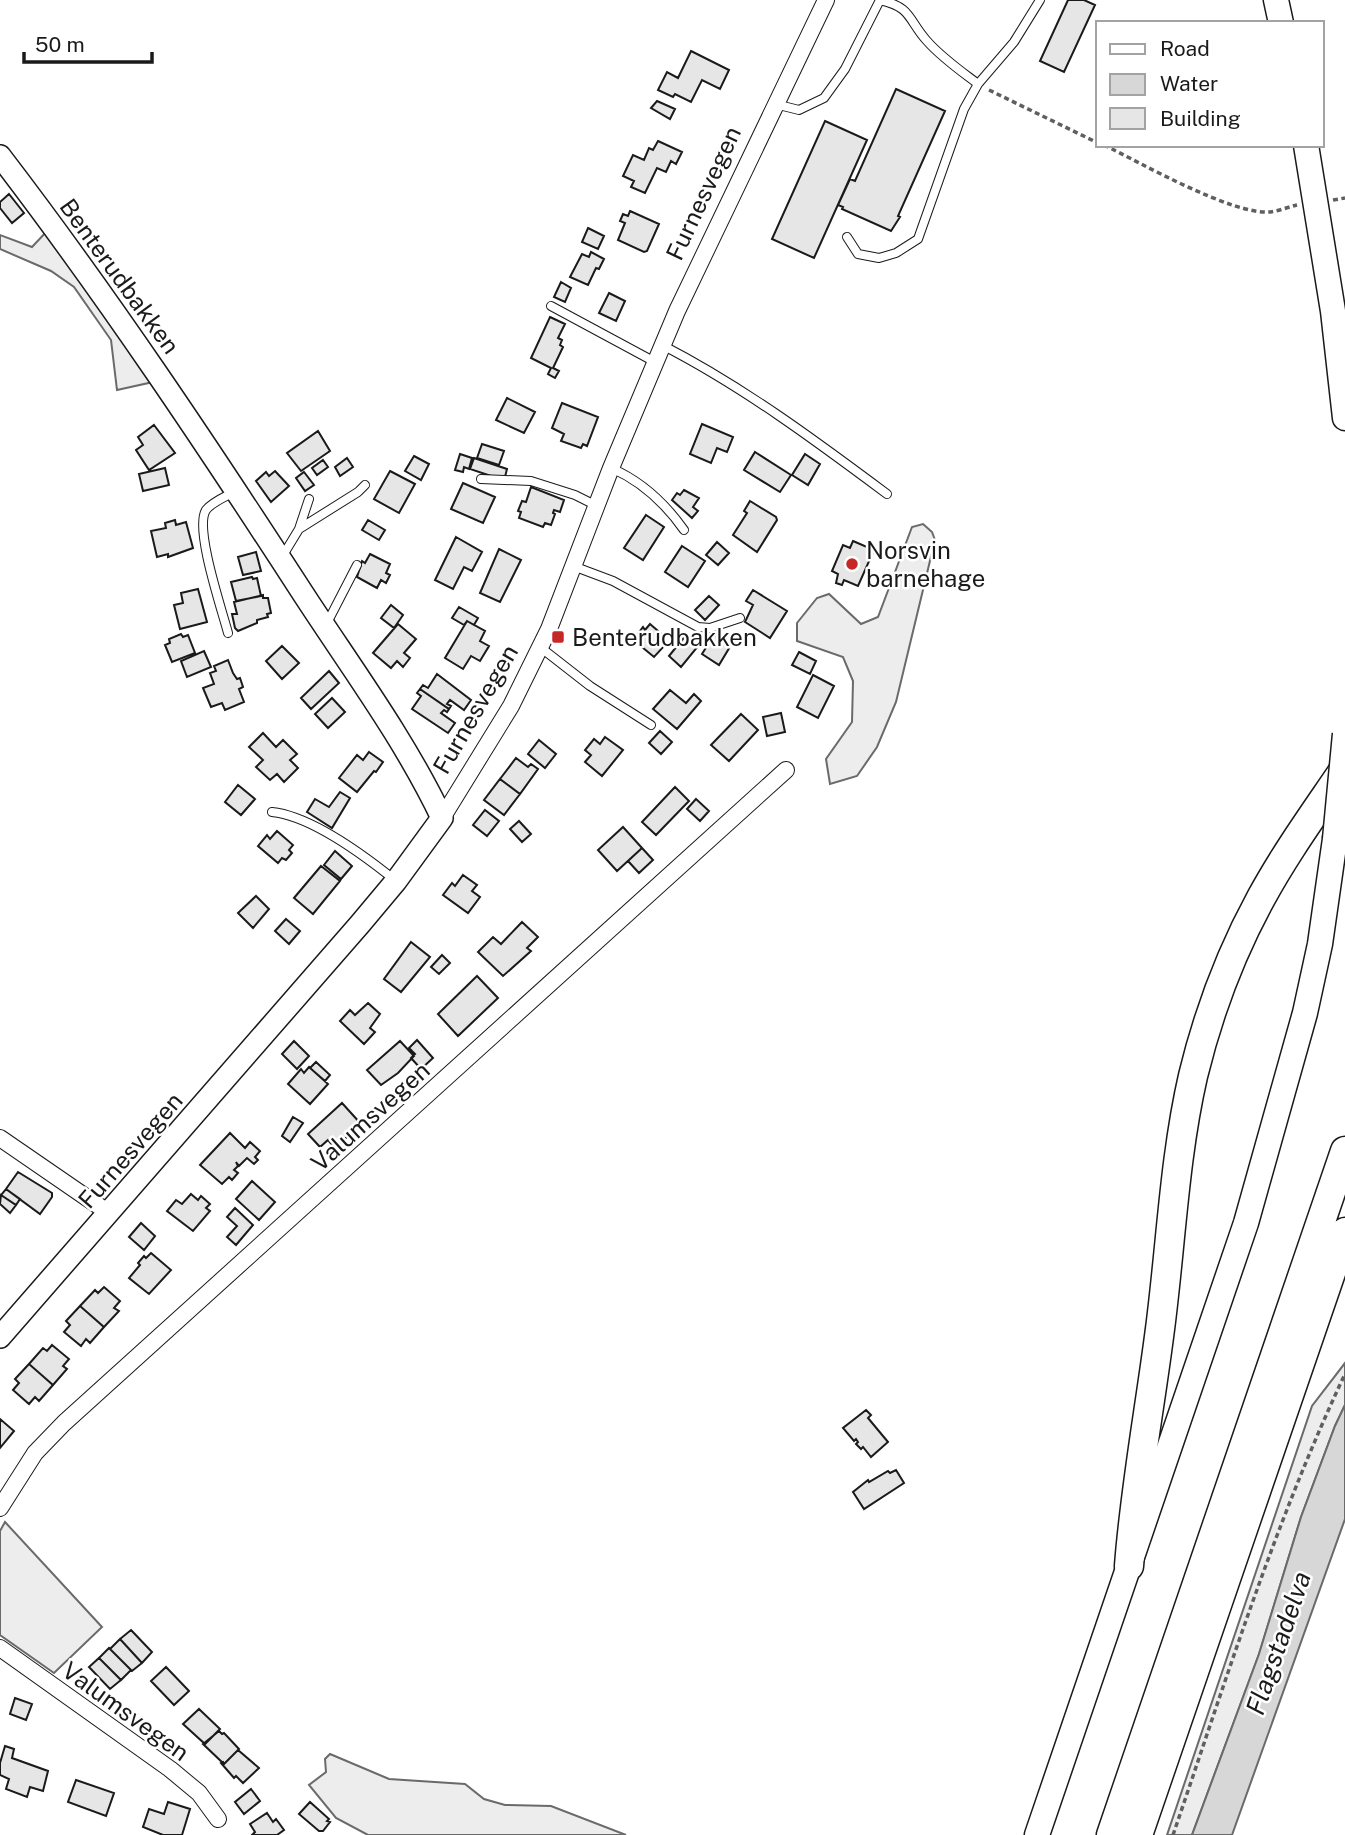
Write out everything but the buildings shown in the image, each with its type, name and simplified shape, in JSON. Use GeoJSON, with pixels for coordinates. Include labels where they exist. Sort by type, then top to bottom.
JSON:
{"type":"FeatureCollection","features":[{"type":"Feature","properties":{"kind":"highway"},"geometry":{"type":"LineString","coordinates":[[1129,1566],[1135,1491],[1157,1353],[1182,1136],[1198,1057],[1232,959],[1262,896],[1345,768]]}},
{"type":"Feature","properties":{"kind":"highway"},"geometry":{"type":"LineString","coordinates":[[1111,1835],[1345,1151]]}},
{"type":"Feature","properties":{"kind":"highway"},"geometry":{"type":"LineString","coordinates":[[1138,1835],[1345,1231]]}},
{"type":"Feature","properties":{"kind":"main road"},"geometry":{"type":"LineString","coordinates":[[1276,0],[1281,21]]}},
{"type":"Feature","properties":{"kind":"main road"},"geometry":{"type":"LineString","coordinates":[[1306,147],[1333,311],[1345,418]]}},
{"type":"Feature","properties":{"kind":"main road","name":"Benterudbakken"},"geometry":{"type":"LineString","coordinates":[[0,156],[100,292],[236,490],[391,730],[442,818]]}},
{"type":"Feature","properties":{"kind":"main road"},"geometry":{"type":"LineString","coordinates":[[1037,1835],[1237,1248],[1270,1141],[1318,956],[1335,839],[1345,734]]}},
{"type":"Feature","properties":{"kind":"main road","name":"Furnesvegen"},"geometry":{"type":"LineString","coordinates":[[0,1337],[396,881],[442,818]]}},
{"type":"Feature","properties":{"kind":"street","name":"Furnesvegen"},"geometry":{"type":"LineString","coordinates":[[442,818],[511,706],[540,648],[662,345],[826,0]]}},
{"type":"Feature","properties":{"kind":"street","name":"Valumsvegen"},"geometry":{"type":"LineString","coordinates":[[0,1508],[34,1453],[64,1423],[786,770]]}},
{"type":"Feature","properties":{"kind":"street"},"geometry":{"type":"LineString","coordinates":[[0,1138],[109,1213]]}},
{"type":"Feature","properties":{"kind":"street","name":"Valumsvegen"},"geometry":{"type":"LineString","coordinates":[[0,1648],[170,1769],[199,1793],[218,1819]]}},
{"type":"Feature","properties":{"kind":"lane"},"geometry":{"type":"LineString","coordinates":[[775,104],[799,110],[824,97],[845,69],[880,0],[898,4],[927,41],[978,84]]}},
{"type":"Feature","properties":{"kind":"lane"},"geometry":{"type":"LineString","coordinates":[[847,237],[858,254],[879,258],[896,253],[918,239],[964,109],[978,84],[1014,42],[1040,0]]}},
{"type":"Feature","properties":{"kind":"lane"},"geometry":{"type":"LineString","coordinates":[[551,306],[655,362]]}},
{"type":"Feature","properties":{"kind":"lane"},"geometry":{"type":"LineString","coordinates":[[662,345],[717,376],[831,452],[887,494]]}},
{"type":"Feature","properties":{"kind":"lane"},"geometry":{"type":"LineString","coordinates":[[611,468],[630,476],[648,491],[675,516],[684,530]]}},
{"type":"Feature","properties":{"kind":"lane"},"geometry":{"type":"LineString","coordinates":[[481,479],[531,481],[575,495],[597,506]]}},
{"type":"Feature","properties":{"kind":"lane"},"geometry":{"type":"LineString","coordinates":[[299,528],[365,485]]}},
{"type":"Feature","properties":{"kind":"lane"},"geometry":{"type":"LineString","coordinates":[[228,633],[207,553],[202,522],[207,509],[236,490]]}},
{"type":"Feature","properties":{"kind":"lane"},"geometry":{"type":"LineString","coordinates":[[281,559],[299,528],[309,499]]}},
{"type":"Feature","properties":{"kind":"lane"},"geometry":{"type":"LineString","coordinates":[[325,627],[357,565]]}},
{"type":"Feature","properties":{"kind":"lane"},"geometry":{"type":"LineString","coordinates":[[573,566],[613,581],[698,627],[710,628],[740,618]]}},
{"type":"Feature","properties":{"kind":"lane"},"geometry":{"type":"LineString","coordinates":[[540,648],[590,686],[651,726]]}},
{"type":"Feature","properties":{"kind":"lane"},"geometry":{"type":"LineString","coordinates":[[272,813],[302,819],[396,881]]}},
{"type":"Feature","properties":{"kind":"path"},"geometry":{"type":"LineString","coordinates":[[978,84],[1096,141]]}},
{"type":"Feature","properties":{"kind":"path"},"geometry":{"type":"LineString","coordinates":[[1108,147],[1224,202],[1250,210],[1270,212],[1297,205]]}},
{"type":"Feature","properties":{"kind":"path"},"geometry":{"type":"LineString","coordinates":[[1173,1835],[1275,1538],[1318,1431],[1345,1374]]}},
{"type":"Feature","properties":{"kind":"shaded area"},"geometry":{"type":"Polygon","coordinates":[[[47,231],[153,382],[117,390],[111,340],[74,287],[51,271],[0,249],[0,235],[32,247],[47,231]]]}},
{"type":"Feature","properties":{"kind":"shaded area"},"geometry":{"type":"Polygon","coordinates":[[[923,524],[932,532],[935,540],[896,702],[877,747],[857,776],[830,784],[826,759],[852,722],[853,681],[843,657],[797,641],[797,623],[817,598],[829,594],[861,624],[878,617],[912,527],[923,524]]]}},
{"type":"Feature","properties":{"kind":"shaded area"},"geometry":{"type":"Polygon","coordinates":[[[1345,1363],[1345,1405],[1301,1517],[1259,1654],[1192,1835],[1167,1835],[1312,1406],[1345,1363]]]}},
{"type":"Feature","properties":{"kind":"shaded area"},"geometry":{"type":"Polygon","coordinates":[[[5,1522],[102,1627],[54,1673],[0,1635],[0,1531],[5,1522]]]}},
{"type":"Feature","properties":{"kind":"shaded area"},"geometry":{"type":"Polygon","coordinates":[[[330,1754],[389,1779],[465,1784],[484,1799],[505,1805],[551,1806],[626,1835],[368,1835],[336,1818],[309,1785],[326,1772],[325,1759],[330,1754]]]}},
{"type":"Feature","properties":{"kind":"water","name":"Flagstadelva"},"geometry":{"type":"Polygon","coordinates":[[[1345,1405],[1345,1519],[1232,1835],[1192,1835],[1259,1654],[1301,1517],[1345,1405]]]}},
{"type":"Feature","properties":{"kind":"place","name":"Norsvin barnehage"},"geometry":{"type":"Point","coordinates":[852,564]}},
{"type":"Feature","properties":{"kind":"place","name":"Benterudbakken"},"geometry":{"type":"Point","coordinates":[558,637]}}]}
